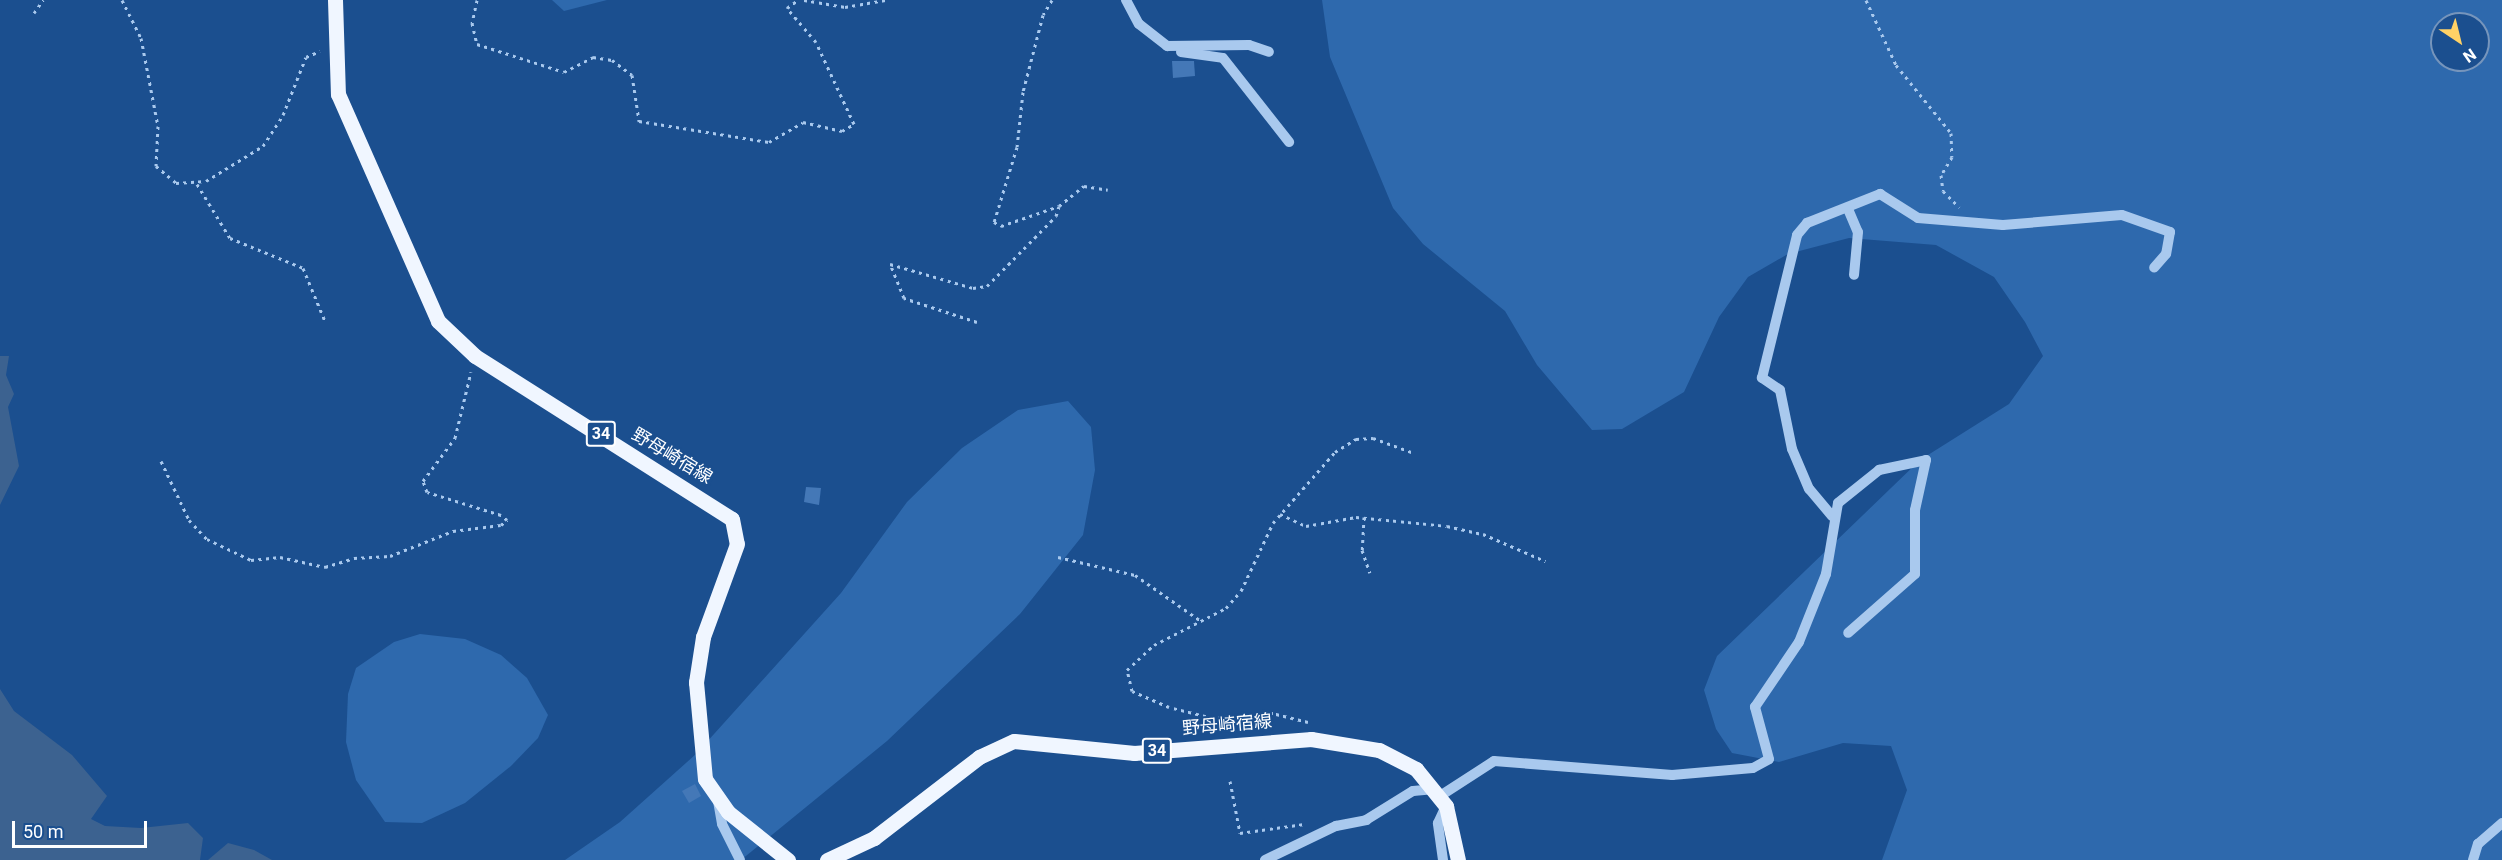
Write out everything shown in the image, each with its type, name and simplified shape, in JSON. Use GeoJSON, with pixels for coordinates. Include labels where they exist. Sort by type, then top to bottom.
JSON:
{"type":"FeatureCollection","features":[{"type":"Feature","properties":{"kind":"main road","name":"野母崎宿線"},"geometry":{"type":"LineString","coordinates":[[335,0],[334,48],[338,94],[403,249],[438,321],[475,356],[732,519],[736,544],[703,638],[696,682],[705,779],[718,801],[760,842],[788,860]]}},
{"type":"Feature","properties":{"kind":"main road","name":"野母崎宿線"},"geometry":{"type":"LineString","coordinates":[[826,860],[874,838],[979,757],[1014,741],[1134,753],[1254,740],[1330,740],[1400,759],[1441,797]]}},
{"type":"Feature","properties":{"kind":"main road"},"geometry":{"type":"LineString","coordinates":[[1441,797],[1458,860]]}},
{"type":"Feature","properties":{"kind":"street"},"geometry":{"type":"LineString","coordinates":[[1126,0],[1139,24],[1167,46],[1223,58],[1289,142]]}},
{"type":"Feature","properties":{"kind":"street"},"geometry":{"type":"LineString","coordinates":[[1167,46],[1249,45],[1269,52]]}},
{"type":"Feature","properties":{"kind":"street"},"geometry":{"type":"LineString","coordinates":[[1832,516],[1801,469],[1780,390],[1762,378],[1797,234],[1807,223],[1848,209],[1880,194],[1918,218],[2003,225],[2122,215],[2170,232],[2166,254],[2154,268]]}},
{"type":"Feature","properties":{"kind":"street"},"geometry":{"type":"LineString","coordinates":[[1848,209],[1858,232],[1854,275]]}},
{"type":"Feature","properties":{"kind":"street"},"geometry":{"type":"LineString","coordinates":[[1265,860],[1336,826],[1366,820],[1413,791],[1441,797],[1494,760],[1672,775],[1753,768],[1769,759],[1755,707],[1780,676],[1822,584],[1832,516],[1850,490],[1874,473],[1912,460],[1928,461],[1915,510],[1915,574],[1848,633]]}},
{"type":"Feature","properties":{"kind":"street"},"geometry":{"type":"LineString","coordinates":[[1441,797],[1438,823],[1443,860]]}},
{"type":"Feature","properties":{"kind":"street"},"geometry":{"type":"LineString","coordinates":[[718,801],[722,824],[740,860]]}},
{"type":"Feature","properties":{"kind":"street"},"geometry":{"type":"LineString","coordinates":[[2473,860],[2483,838],[2502,823]]}},
{"type":"Feature","properties":{"kind":"path"},"geometry":{"type":"LineString","coordinates":[[34,13],[43,0]]}},
{"type":"Feature","properties":{"kind":"path"},"geometry":{"type":"LineString","coordinates":[[122,0],[141,38],[158,126],[156,166],[164,178],[197,184],[263,146],[284,115],[306,57],[334,48]]}},
{"type":"Feature","properties":{"kind":"path"},"geometry":{"type":"LineString","coordinates":[[477,0],[472,22],[477,44],[564,72],[592,57],[612,60],[632,75],[639,121],[769,142],[803,122],[842,131],[854,124],[816,42],[787,8],[798,0]]}},
{"type":"Feature","properties":{"kind":"path"},"geometry":{"type":"LineString","coordinates":[[804,0],[845,7],[885,0]]}},
{"type":"Feature","properties":{"kind":"path"},"geometry":{"type":"LineString","coordinates":[[1052,0],[1043,15],[1023,92],[1017,147],[994,222],[1001,226],[1059,206],[1084,186],[1107,190]]}},
{"type":"Feature","properties":{"kind":"path"},"geometry":{"type":"LineString","coordinates":[[1866,0],[1896,65],[1951,133],[1955,144],[1941,175],[1943,191],[1966,222]]}},
{"type":"Feature","properties":{"kind":"path"},"geometry":{"type":"LineString","coordinates":[[197,184],[230,238],[303,268],[325,321]]}},
{"type":"Feature","properties":{"kind":"path"},"geometry":{"type":"LineString","coordinates":[[977,322],[904,298],[890,264],[973,288],[987,286],[1056,216],[1059,206]]}},
{"type":"Feature","properties":{"kind":"path"},"geometry":{"type":"LineString","coordinates":[[161,461],[189,520],[207,540],[251,560],[280,557],[325,567],[354,558],[390,556],[453,531],[501,525],[507,520],[501,515],[427,492],[423,481],[455,438],[475,356]]}},
{"type":"Feature","properties":{"kind":"path"},"geometry":{"type":"LineString","coordinates":[[1330,740],[1300,718],[1273,713],[1213,718],[1132,691],[1126,670],[1136,658],[1202,622],[1241,591],[1280,514],[1335,452],[1356,439],[1373,438],[1414,453]]}},
{"type":"Feature","properties":{"kind":"path"},"geometry":{"type":"LineString","coordinates":[[1280,514],[1306,526],[1364,517],[1483,534],[1545,561]]}},
{"type":"Feature","properties":{"kind":"path"},"geometry":{"type":"LineString","coordinates":[[1364,517],[1363,560],[1370,573]]}},
{"type":"Feature","properties":{"kind":"path"},"geometry":{"type":"LineString","coordinates":[[1058,557],[1135,575],[1202,622]]}},
{"type":"Feature","properties":{"kind":"path"},"geometry":{"type":"LineString","coordinates":[[1230,782],[1240,833],[1314,822]]}},
{"type":"Feature","properties":{"kind":"shaded area"},"geometry":{"type":"Polygon","coordinates":[[[552,0],[607,0],[564,11],[552,0]]]}},
{"type":"Feature","properties":{"kind":"shaded area"},"geometry":{"type":"Polygon","coordinates":[[[1322,0],[2502,0],[2502,860],[1882,860],[1907,790],[1891,746],[1843,743],[1779,762],[1732,753],[1716,729],[1704,690],[1717,656],[1920,460],[2009,404],[2043,356],[2025,322],[1994,277],[1936,245],[1849,238],[1788,254],[1748,277],[1719,317],[1684,392],[1622,429],[1592,430],[1537,365],[1505,311],[1423,244],[1393,208],[1330,57],[1322,0]]]}},
{"type":"Feature","properties":{"kind":"shaded area"},"geometry":{"type":"Polygon","coordinates":[[[0,356],[9,356],[6,375],[14,394],[8,407],[19,466],[0,505],[0,356]]]}},
{"type":"Feature","properties":{"kind":"shaded area"},"geometry":{"type":"Polygon","coordinates":[[[1068,401],[1091,427],[1095,470],[1083,535],[1020,614],[887,741],[741,860],[565,860],[620,822],[696,754],[841,593],[907,502],[962,448],[1018,410],[1068,401]]]}},
{"type":"Feature","properties":{"kind":"shaded area"},"geometry":{"type":"Polygon","coordinates":[[[420,634],[465,639],[501,655],[527,678],[548,715],[538,738],[511,766],[465,803],[422,823],[385,822],[356,780],[346,742],[348,694],[356,668],[394,642],[420,634]]]}},
{"type":"Feature","properties":{"kind":"shaded area"},"geometry":{"type":"Polygon","coordinates":[[[0,689],[14,711],[72,755],[107,796],[91,819],[105,826],[141,828],[188,823],[203,838],[200,860],[0,860],[0,689]]]}},
{"type":"Feature","properties":{"kind":"shaded area"},"geometry":{"type":"Polygon","coordinates":[[[228,843],[254,850],[272,860],[208,860],[228,843]]]}},
{"type":"Feature","properties":{"kind":"building"},"geometry":{"type":"Polygon","coordinates":[[[1172,61],[1194,61],[1195,76],[1173,78],[1172,61]]]}},
{"type":"Feature","properties":{"kind":"building"},"geometry":{"type":"Polygon","coordinates":[[[806,487],[821,488],[819,505],[804,502],[806,487]]]}},
{"type":"Feature","properties":{"kind":"building"},"geometry":{"type":"Polygon","coordinates":[[[695,784],[701,796],[689,803],[682,791],[695,784]]]}}]}
